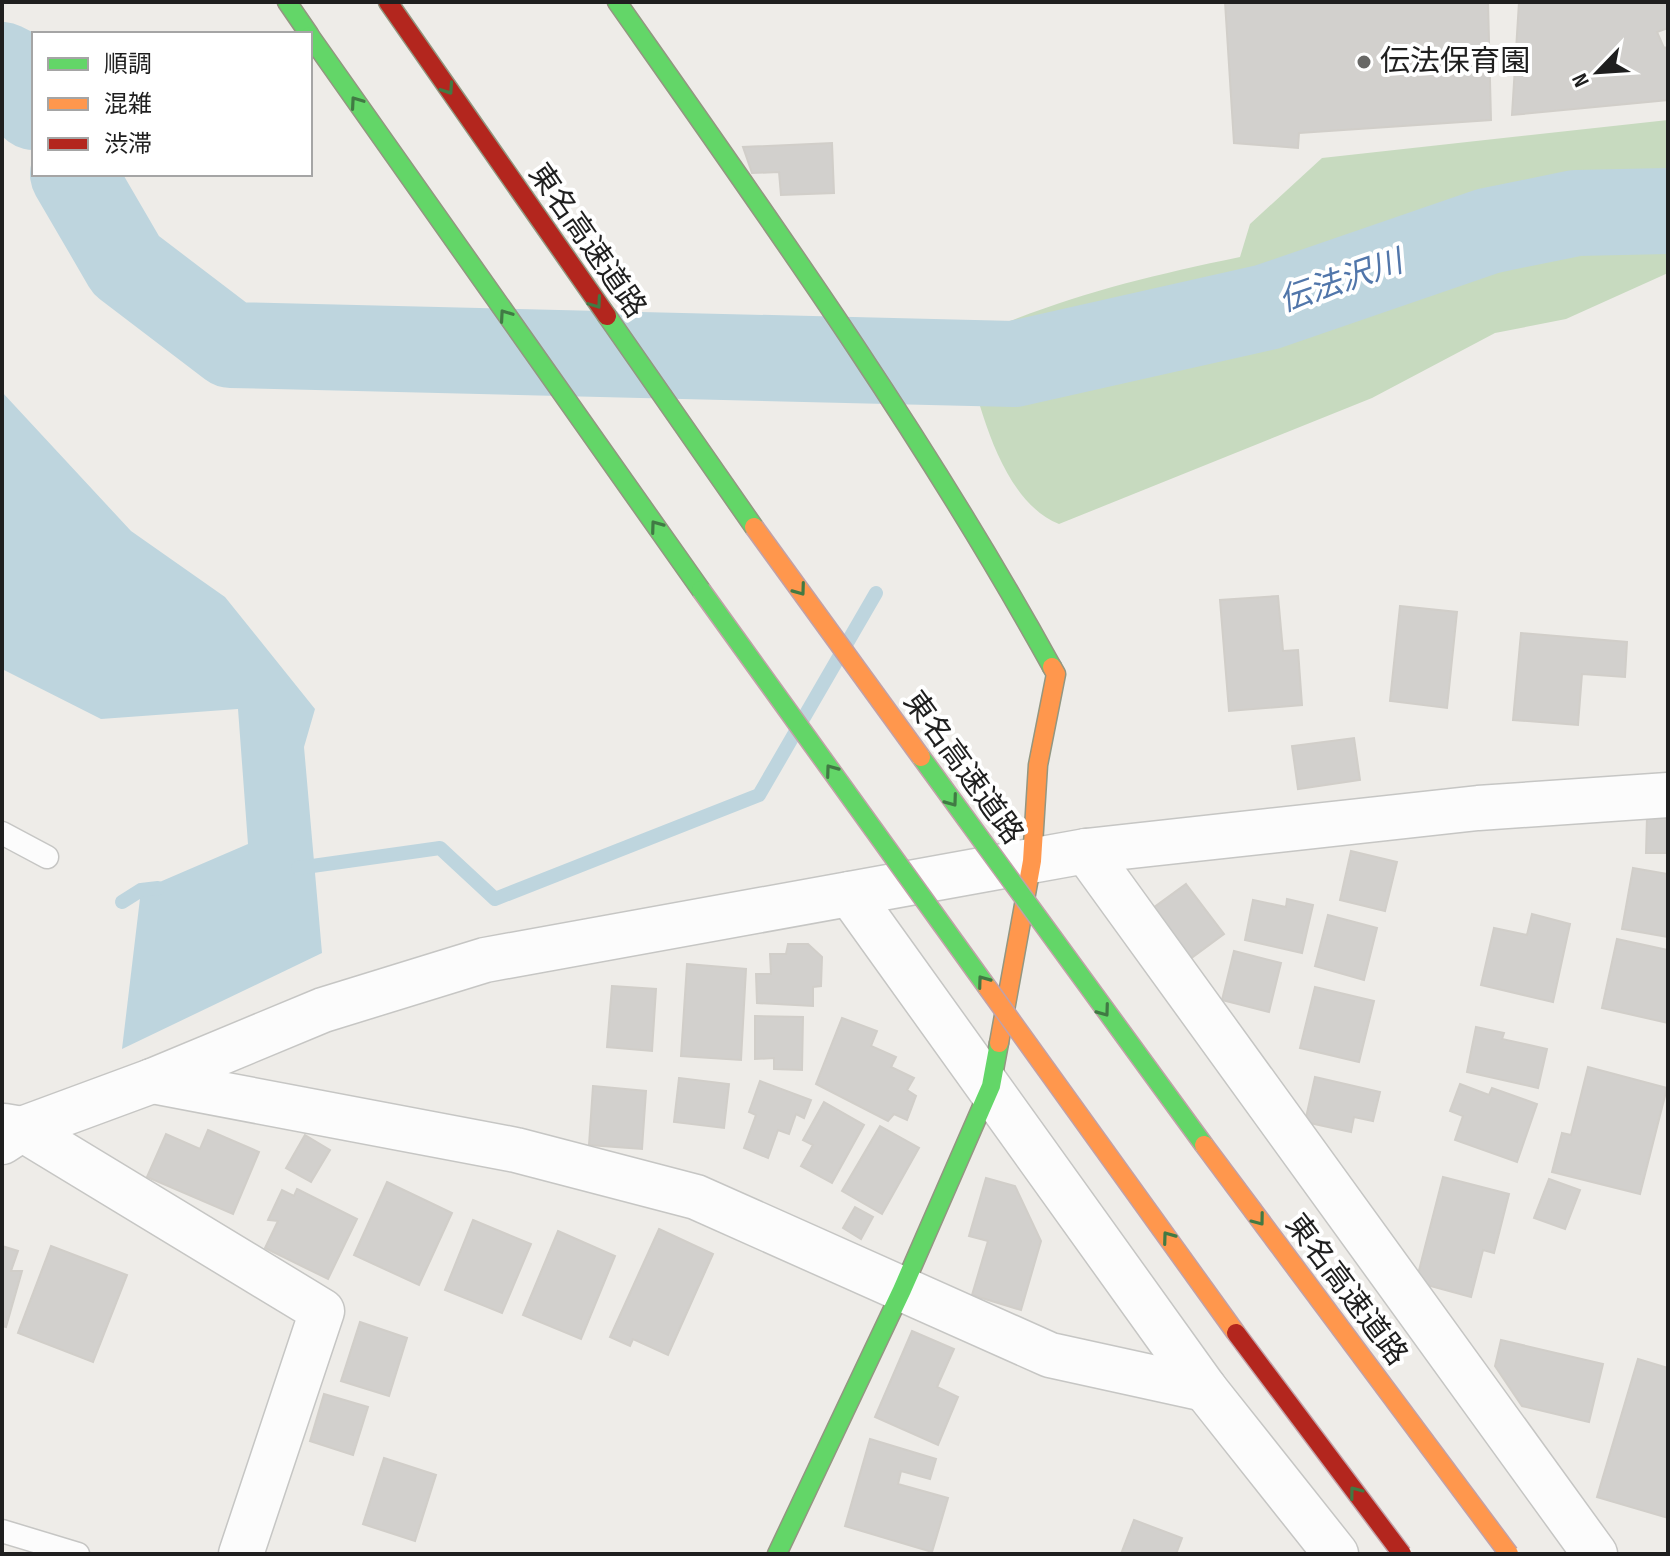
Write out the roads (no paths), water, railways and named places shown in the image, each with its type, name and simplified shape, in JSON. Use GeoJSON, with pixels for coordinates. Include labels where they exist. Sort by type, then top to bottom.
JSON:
{"type":"FeatureCollection","features":[{"type":"Feature","properties":{"kind":"main road"},"geometry":{"type":"LineString","coordinates":[[287,2],[307,32]]}},
{"type":"Feature","properties":{"kind":"main road","name":"東名高速道路"},"geometry":{"type":"LineString","coordinates":[[388,2],[754,527],[1140,1060],[1509,1554]]}},
{"type":"Feature","properties":{"kind":"main road"},"geometry":{"type":"LineString","coordinates":[[617,2],[750,191],[988,551],[1056,674],[1038,765],[1032,861],[991,1086],[902,1290],[777,1554]]}},
{"type":"Feature","properties":{"kind":"main road"},"geometry":{"type":"LineString","coordinates":[[312,39],[701,590],[1270,1380],[1402,1554]]}},
{"type":"Feature","properties":{"kind":"street"},"geometry":{"type":"LineString","coordinates":[[9,1132],[152,1081],[323,1010],[485,960],[1086,851],[1478,808],[1668,795]]}},
{"type":"Feature","properties":{"kind":"street"},"geometry":{"type":"LineString","coordinates":[[1086,851],[1595,1554]]}},
{"type":"Feature","properties":{"kind":"street"},"geometry":{"type":"LineString","coordinates":[[850,894],[991,1086],[1205,1389],[1336,1554]]}},
{"type":"Feature","properties":{"kind":"street"},"geometry":{"type":"LineString","coordinates":[[152,1081],[516,1150],[696,1197],[1050,1355],[1205,1389]]}},
{"type":"Feature","properties":{"kind":"street"},"geometry":{"type":"LineString","coordinates":[[9,1132],[322,1311],[241,1554]]}},
{"type":"Feature","properties":{"kind":"lane"},"geometry":{"type":"LineString","coordinates":[[2,833],[47,857]]}},
{"type":"Feature","properties":{"kind":"lane"},"geometry":{"type":"LineString","coordinates":[[2,1531],[78,1554]]}},
{"type":"Feature","properties":{"kind":"water"},"geometry":{"type":"Polygon","coordinates":[[[2,392],[131,531],[225,597],[315,709],[304,747],[322,953],[122,1049],[141,890],[248,844],[238,709],[101,719],[2,669],[2,392]]]}},
{"type":"Feature","properties":{"kind":"waterway","name":"伝法沢川"},"geometry":{"type":"LineString","coordinates":[[2,65],[12,70],[32,104]]}},
{"type":"Feature","properties":{"kind":"waterway"},"geometry":{"type":"LineString","coordinates":[[74,176],[126,265],[231,345],[1014,364],[1267,307],[1488,231],[1576,213],[1668,211]]}},
{"type":"Feature","properties":{"kind":"waterway"},"geometry":{"type":"LineString","coordinates":[[298,868],[440,848],[495,899],[759,795],[876,593]]}},
{"type":"Feature","properties":{"kind":"waterway"},"geometry":{"type":"LineString","coordinates":[[122,902],[141,890],[158,888]]}},
{"type":"Feature","properties":{"kind":"place","name":"伝法保育園"},"geometry":{"type":"Point","coordinates":[1364,62]}}]}
